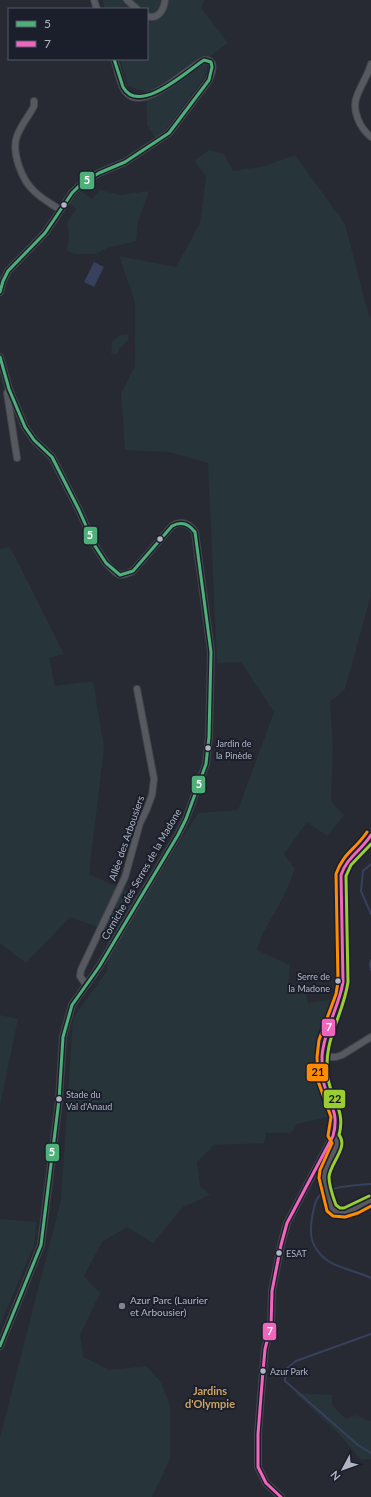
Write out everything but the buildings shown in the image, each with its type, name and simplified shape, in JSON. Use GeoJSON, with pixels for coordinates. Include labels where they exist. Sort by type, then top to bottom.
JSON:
{"type":"FeatureCollection","features":[{"type":"Feature","properties":{"kind":"street"},"geometry":{"type":"LineString","coordinates":[[127,0],[137,8]]}},
{"type":"Feature","properties":{"kind":"street"},"geometry":{"type":"LineString","coordinates":[[148,16],[152,18],[161,12],[165,0]]}},
{"type":"Feature","properties":{"kind":"street"},"geometry":{"type":"LineString","coordinates":[[0,292],[8,271],[36,244],[72,192],[81,184],[125,162],[169,133],[209,80],[213,72],[212,62],[204,60],[156,92],[140,99],[134,98],[125,91],[114,60]]}},
{"type":"Feature","properties":{"kind":"street"},"geometry":{"type":"LineString","coordinates":[[371,64],[356,97],[355,105],[356,114],[361,127],[371,137]]}},
{"type":"Feature","properties":{"kind":"street"},"geometry":{"type":"LineString","coordinates":[[34,101],[34,106],[17,136],[15,148],[16,158],[31,188],[60,210]]}},
{"type":"Feature","properties":{"kind":"street","name":"Corniche des Serres de la Madone"},"geometry":{"type":"LineString","coordinates":[[0,358],[9,389],[27,431],[52,457],[79,510],[95,546],[111,569],[120,575],[133,571],[168,529],[175,524],[187,524],[196,532],[211,652],[208,754],[203,774],[186,819],[178,835],[99,967],[72,1005],[64,1037],[59,1100],[41,1245],[0,1346]]}},
{"type":"Feature","properties":{"kind":"street"},"geometry":{"type":"LineString","coordinates":[[9,389],[7,393],[17,458]]}},
{"type":"Feature","properties":{"kind":"street","name":"Allée des Arbousiers"},"geometry":{"type":"LineString","coordinates":[[86,984],[80,976],[81,970],[125,877],[140,823],[152,795],[154,779],[137,689]]}},
{"type":"Feature","properties":{"kind":"street"},"geometry":{"type":"LineString","coordinates":[[281,1497],[266,1483],[258,1467],[261,1385],[265,1349],[271,1326],[272,1291],[280,1244],[287,1223],[333,1136],[335,1129],[336,1116],[323,1080],[322,1057],[324,1041],[343,982],[341,876],[351,855],[364,846],[371,835]]}},
{"type":"Feature","properties":{"kind":"street"},"geometry":{"type":"LineString","coordinates":[[322,1057],[336,1057],[342,1055],[371,1037]]}},
{"type":"Feature","properties":{"kind":"street"},"geometry":{"type":"LineString","coordinates":[[333,1136],[337,1143],[325,1172],[325,1187],[333,1212],[345,1213],[371,1200]]}},
{"type":"Feature","properties":{"kind":"shaded area"},"geometry":{"type":"Polygon","coordinates":[[[102,0],[205,0],[201,8],[228,43],[209,57],[206,75],[163,133],[156,139],[147,125],[146,92],[128,86],[120,60],[148,60],[148,8],[105,8],[102,0]]]}},
{"type":"Feature","properties":{"kind":"shaded area"},"geometry":{"type":"Polygon","coordinates":[[[209,150],[224,154],[233,171],[265,166],[295,155],[345,224],[369,317],[371,318],[371,595],[345,689],[330,702],[333,747],[331,801],[344,815],[327,836],[307,822],[284,854],[295,869],[283,898],[263,933],[257,950],[290,965],[288,988],[305,987],[308,1003],[336,999],[324,1032],[318,1055],[318,1079],[321,1091],[333,1116],[297,1124],[291,1133],[266,1133],[264,1143],[214,1145],[197,1162],[200,1186],[210,1195],[183,1207],[153,1243],[127,1227],[102,1242],[84,1276],[100,1293],[80,1335],[83,1357],[109,1370],[146,1366],[161,1382],[170,1405],[170,1459],[152,1497],[0,1497],[0,1437],[61,1200],[73,1018],[107,971],[108,931],[70,917],[26,963],[0,943],[0,549],[10,547],[64,654],[49,658],[55,686],[93,681],[104,747],[89,874],[144,899],[198,813],[238,810],[274,712],[241,662],[217,663],[208,463],[168,452],[125,450],[121,394],[135,366],[135,302],[119,256],[176,267],[200,223],[206,176],[194,161],[209,150]]]}},
{"type":"Feature","properties":{"kind":"shaded area"},"geometry":{"type":"Polygon","coordinates":[[[100,190],[121,195],[149,191],[138,223],[136,241],[107,248],[96,254],[75,254],[67,251],[69,236],[67,222],[76,209],[69,204],[81,191],[92,199],[100,190]]]}},
{"type":"Feature","properties":{"kind":"shaded area"},"geometry":{"type":"Polygon","coordinates":[[[128,334],[129,340],[119,349],[118,354],[111,354],[112,342],[120,335],[128,334]]]}},
{"type":"Feature","properties":{"kind":"shaded area"},"geometry":{"type":"Polygon","coordinates":[[[0,1015],[18,1019],[0,1106],[0,1015]]]}},
{"type":"Feature","properties":{"kind":"shaded area"},"geometry":{"type":"Polygon","coordinates":[[[0,1219],[37,1222],[34,1246],[0,1325],[0,1219]]]}},
{"type":"Feature","properties":{"kind":"shaded area"},"geometry":{"type":"Polygon","coordinates":[[[295,1393],[332,1395],[332,1405],[346,1419],[355,1415],[371,1421],[371,1459],[361,1460],[338,1433],[295,1393]]]}},
{"type":"Feature","properties":{"kind":"water"},"geometry":{"type":"Polygon","coordinates":[[[94,262],[104,267],[94,287],[84,282],[94,262]]]}},
{"type":"Feature","properties":{"kind":"waterway"},"geometry":{"type":"LineString","coordinates":[[371,864],[363,871],[361,891],[371,914]]}},
{"type":"Feature","properties":{"kind":"waterway"},"geometry":{"type":"LineString","coordinates":[[371,960],[371,970]]}},
{"type":"Feature","properties":{"kind":"waterway"},"geometry":{"type":"LineString","coordinates":[[371,1184],[337,1188],[320,1195],[316,1201],[311,1227],[314,1245],[322,1256],[337,1266],[371,1278]]}},
{"type":"Feature","properties":{"kind":"waterway"},"geometry":{"type":"LineString","coordinates":[[371,1334],[296,1361],[286,1369],[285,1381],[358,1445],[371,1453]]}},
{"type":"Feature","properties":{"kind":"transit line","name":"5"},"geometry":{"type":"LineString","coordinates":[[0,292],[8,271],[45,233],[72,193],[81,184],[99,173],[125,162],[169,133],[209,80],[212,67],[211,62],[204,60],[163,88],[151,94],[140,97],[130,95],[123,87],[114,60]]}},
{"type":"Feature","properties":{"kind":"transit line","name":"5"},"geometry":{"type":"LineString","coordinates":[[0,357],[9,389],[25,427],[34,440],[52,457],[79,510],[95,546],[106,563],[120,575],[133,571],[175,524],[185,524],[195,532],[211,652],[209,737],[206,764],[186,819],[178,835],[99,967],[72,1005],[63,1037],[59,1100],[41,1245],[0,1346]]}},
{"type":"Feature","properties":{"kind":"transit line","name":"21"},"geometry":{"type":"LineString","coordinates":[[367,832],[342,861],[336,874],[338,982],[336,994],[319,1040],[317,1057],[318,1081],[331,1117],[328,1136],[332,1143],[320,1170],[319,1178],[327,1211],[333,1216],[345,1217],[358,1213],[371,1206]]}},
{"type":"Feature","properties":{"kind":"transit line","name":"7"},"geometry":{"type":"LineString","coordinates":[[281,1497],[266,1483],[258,1467],[258,1434],[263,1371],[265,1349],[271,1326],[272,1291],[287,1223],[333,1136],[335,1127],[334,1113],[323,1080],[322,1056],[323,1046],[343,982],[341,875],[347,863],[371,835]]}},
{"type":"Feature","properties":{"kind":"transit line","name":"22"},"geometry":{"type":"LineString","coordinates":[[369,1196],[344,1208],[340,1208],[336,1205],[332,1195],[329,1177],[342,1145],[339,1135],[341,1119],[330,1086],[327,1065],[330,1041],[342,1007],[348,982],[346,876],[351,865],[371,844]]}},
{"type":"Feature","properties":{"kind":"place","name":"Jardin de la Pinède"},"geometry":{"type":"Point","coordinates":[208,748]}},
{"type":"Feature","properties":{"kind":"place","name":"Serre de la Madone"},"geometry":{"type":"Point","coordinates":[338,981]}},
{"type":"Feature","properties":{"kind":"place","name":"Stade du Val d'Anaud"},"geometry":{"type":"Point","coordinates":[59,1099]}},
{"type":"Feature","properties":{"kind":"place","name":"ESAT"},"geometry":{"type":"Point","coordinates":[279,1253]}},
{"type":"Feature","properties":{"kind":"place","name":"Azur Parc (Laurier et Arbousier)"},"geometry":{"type":"Point","coordinates":[122,1306]}},
{"type":"Feature","properties":{"kind":"place","name":"Azur Park"},"geometry":{"type":"Point","coordinates":[263,1371]}},
{"type":"Feature","properties":{"kind":"district","name":"Jardins d'Olympie"},"geometry":{"type":"Point","coordinates":[210,1397]}}]}
